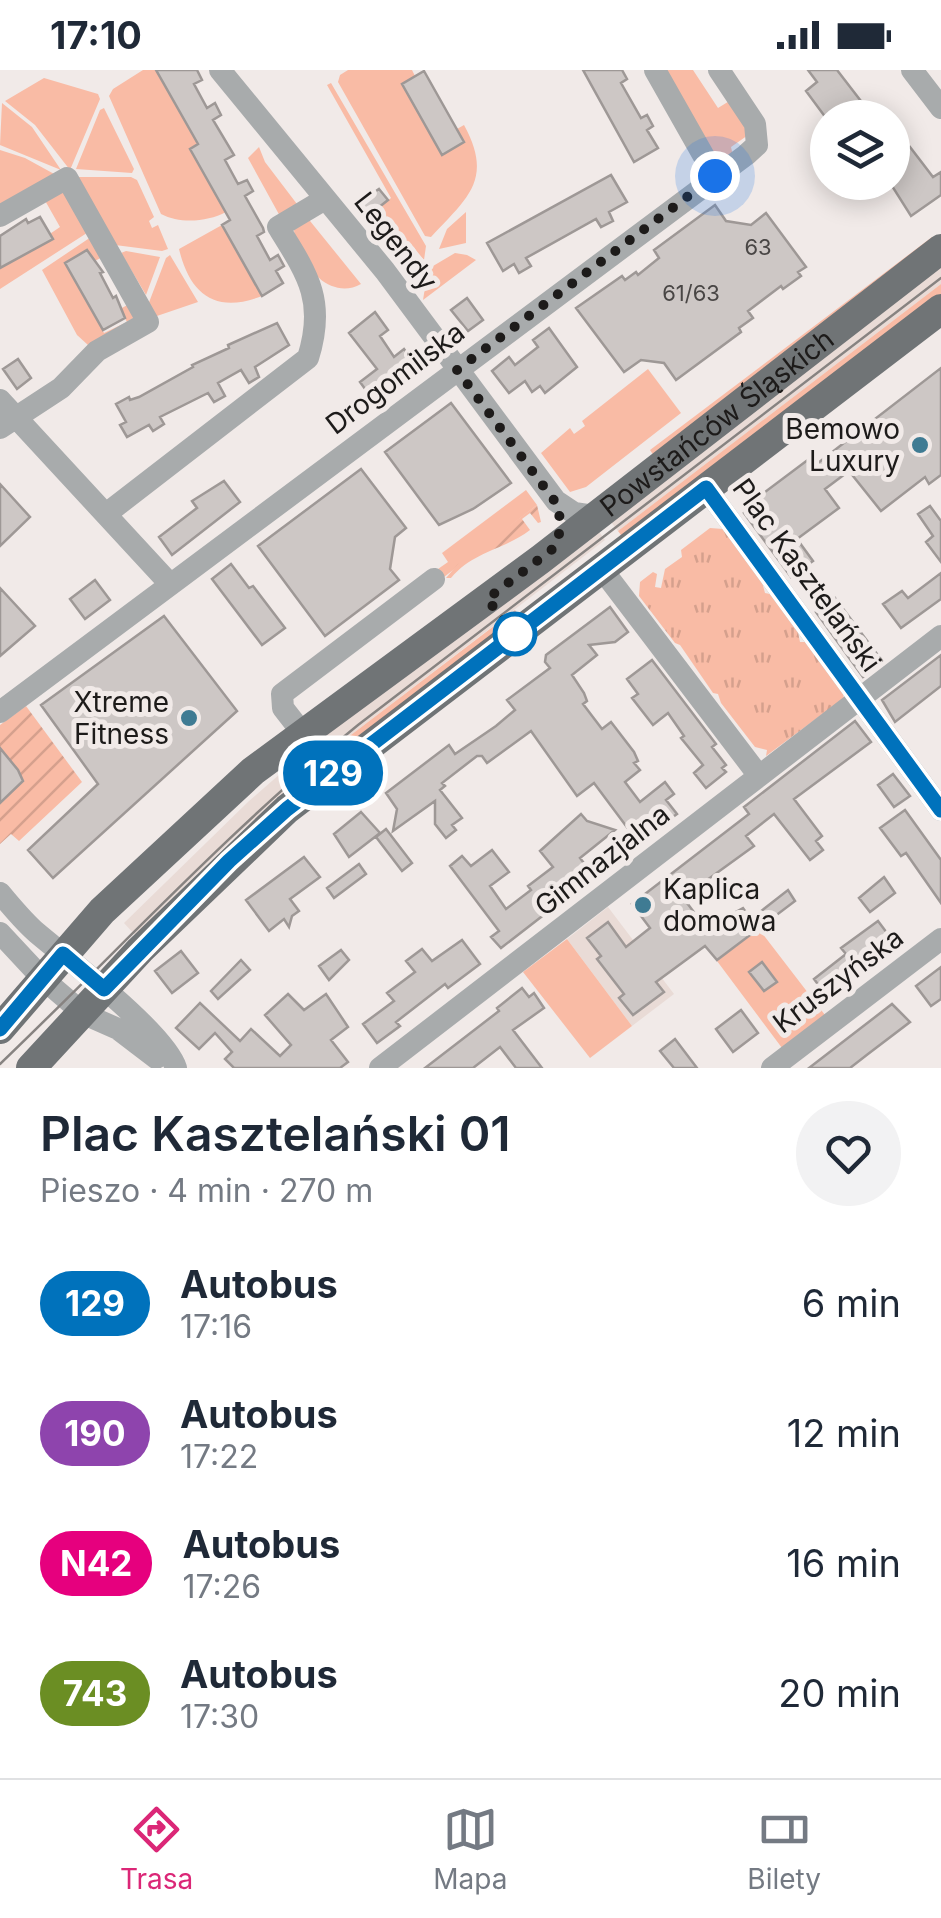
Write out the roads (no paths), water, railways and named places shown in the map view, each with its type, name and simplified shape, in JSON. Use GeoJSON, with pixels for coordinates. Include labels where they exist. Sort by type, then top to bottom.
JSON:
{"type":"FeatureCollection","features":[{"type":"Feature","properties":{"kind":"main road","name":"Powstańców Śląskich"},"geometry":{"type":"LineString","coordinates":[[0,1029],[63,954],[190,826],[253,771],[554,548],[941,249]]}},
{"type":"Feature","properties":{"kind":"main road","name":"Powstańców Śląskich"},"geometry":{"type":"LineString","coordinates":[[31,1068],[229,861],[287,809],[941,309]]}},
{"type":"Feature","properties":{"kind":"street","name":"Legendy"},"geometry":{"type":"LineString","coordinates":[[220,70],[385,271],[556,501]]}},
{"type":"Feature","properties":{"kind":"street"},"geometry":{"type":"LineString","coordinates":[[655,70],[715,176]]}},
{"type":"Feature","properties":{"kind":"street","name":"Drogomilska"},"geometry":{"type":"LineString","coordinates":[[0,712],[746,155],[757,144],[758,134],[719,70]]}},
{"type":"Feature","properties":{"kind":"street"},"geometry":{"type":"LineString","coordinates":[[912,70],[941,108]]}},
{"type":"Feature","properties":{"kind":"street"},"geometry":{"type":"LineString","coordinates":[[0,216],[67,178],[148,322],[98,351],[61,388],[30,411],[5,415]]}},
{"type":"Feature","properties":{"kind":"street"},"geometry":{"type":"LineString","coordinates":[[106,514],[308,358],[317,317],[313,288],[278,227],[325,199]]}},
{"type":"Feature","properties":{"kind":"street"},"geometry":{"type":"LineString","coordinates":[[5,415],[106,514],[170,584]]}},
{"type":"Feature","properties":{"kind":"street","name":"Plac Kasztelański"},"geometry":{"type":"LineString","coordinates":[[706,488],[941,810]]}},
{"type":"Feature","properties":{"kind":"street"},"geometry":{"type":"LineString","coordinates":[[556,501],[574,513],[594,516]]}},
{"type":"Feature","properties":{"kind":"street"},"geometry":{"type":"LineString","coordinates":[[554,548],[560,531],[556,501]]}},
{"type":"Feature","properties":{"kind":"street"},"geometry":{"type":"LineString","coordinates":[[602,568],[760,776]]}},
{"type":"Feature","properties":{"kind":"street"},"geometry":{"type":"LineString","coordinates":[[304,734],[283,708],[282,694],[434,579]]}},
{"type":"Feature","properties":{"kind":"street","name":"Gimnazjalna"},"geometry":{"type":"LineString","coordinates":[[380,1068],[941,636]]}},
{"type":"Feature","properties":{"kind":"street"},"geometry":{"type":"LineString","coordinates":[[0,893],[34,931],[104,989],[172,1056],[174,1068]]}},
{"type":"Feature","properties":{"kind":"street"},"geometry":{"type":"LineString","coordinates":[[0,934],[84,1014],[118,1029],[174,1068]]}},
{"type":"Feature","properties":{"kind":"street","name":"Kruszyńska"},"geometry":{"type":"LineString","coordinates":[[772,1068],[941,939]]}},
{"type":"Feature","properties":{"kind":"tram line"},"geometry":{"type":"LineString","coordinates":[[0,1064],[220,848],[358,725],[941,278]]}},
{"type":"Feature","properties":{"kind":"place","name":"Bemowo Luxury"},"geometry":{"type":"Point","coordinates":[920,445]}},
{"type":"Feature","properties":{"kind":"place","name":"Xtreme Fitness"},"geometry":{"type":"Point","coordinates":[189,718]}},
{"type":"Feature","properties":{"kind":"place","name":"Kaplica domowa"},"geometry":{"type":"Point","coordinates":[643,905]}}]}
